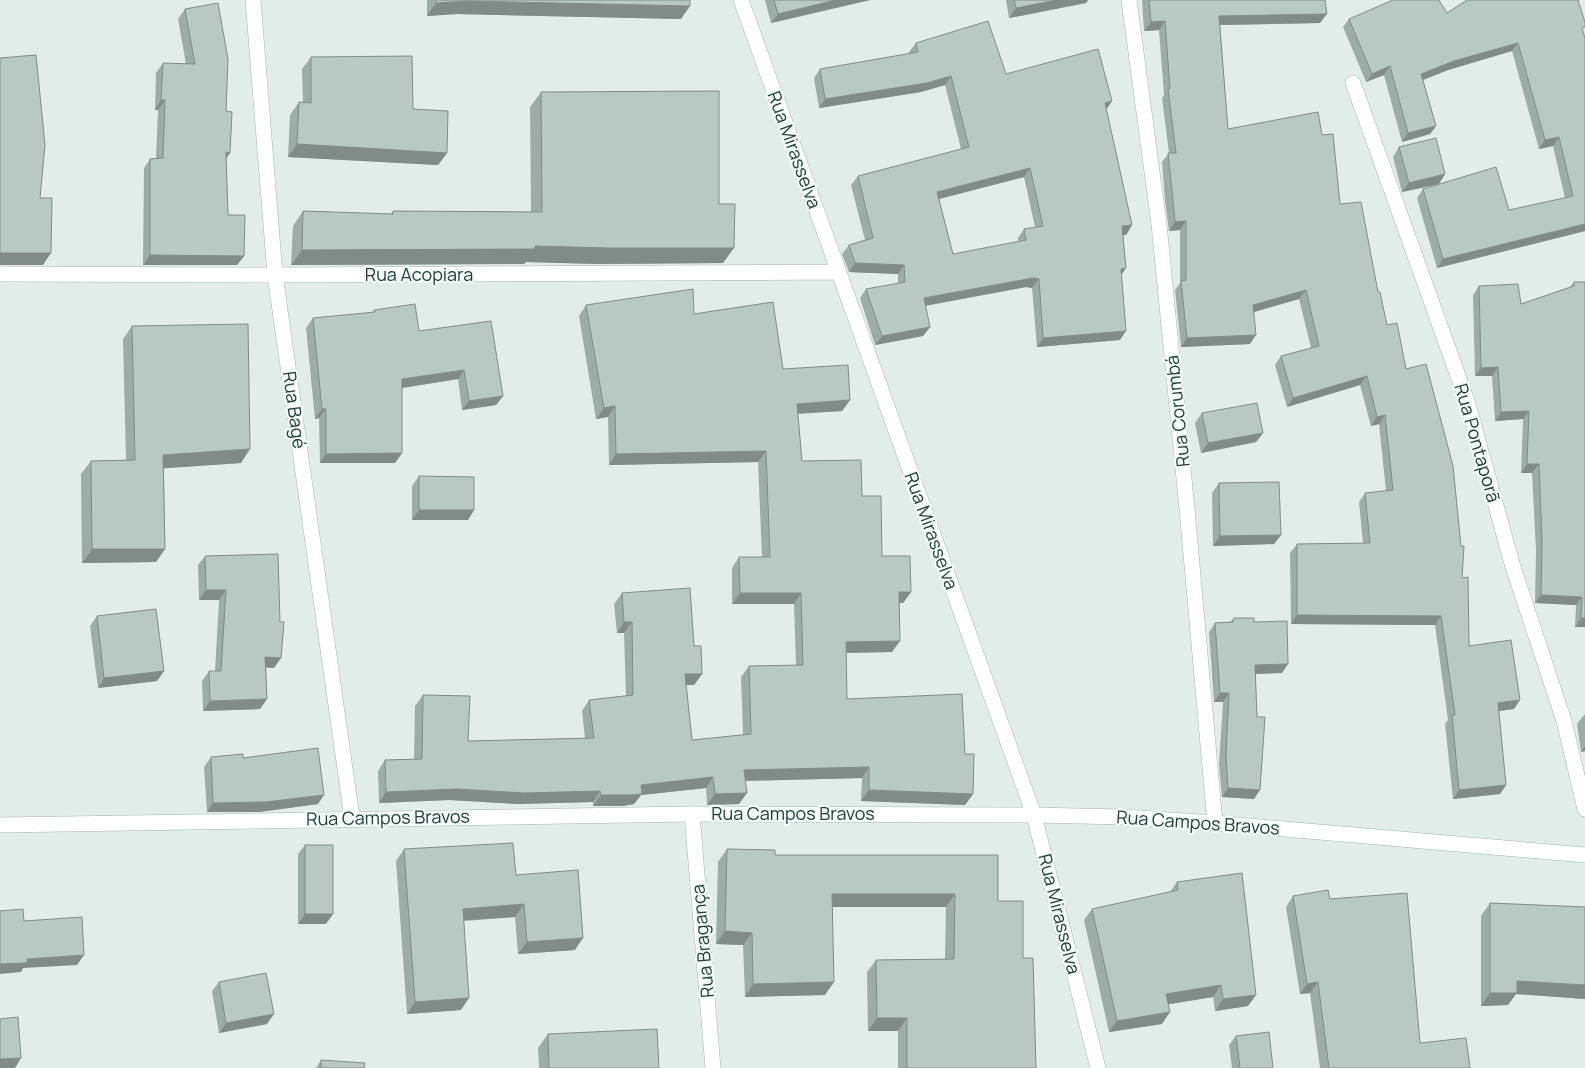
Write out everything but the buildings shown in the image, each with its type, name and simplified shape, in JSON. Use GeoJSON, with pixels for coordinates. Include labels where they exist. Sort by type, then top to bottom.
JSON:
{"type":"FeatureCollection","features":[{"type":"Feature","properties":{"kind":"street","name":"Rua Bagé"},"geometry":{"type":"LineString","coordinates":[[252,0],[275,276],[352,818]]}},
{"type":"Feature","properties":{"kind":"street","name":"Rua Mirasselva"},"geometry":{"type":"LineString","coordinates":[[741,0],[1034,815],[1098,1068]]}},
{"type":"Feature","properties":{"kind":"street","name":"Rua Corumbá"},"geometry":{"type":"LineString","coordinates":[[1129,0],[1159,224],[1188,510],[1215,823]]}},
{"type":"Feature","properties":{"kind":"street","name":"Rua Pontaporã"},"geometry":{"type":"LineString","coordinates":[[1353,83],[1466,401],[1513,567],[1564,721],[1585,809]]}},
{"type":"Feature","properties":{"kind":"street","name":"Rua Acopiara"},"geometry":{"type":"LineString","coordinates":[[0,274],[275,276],[838,272]]}},
{"type":"Feature","properties":{"kind":"street","name":"Rua Campos Bravos"},"geometry":{"type":"LineString","coordinates":[[0,825],[692,814],[1034,815],[1123,817],[1215,823],[1585,855]]}},
{"type":"Feature","properties":{"kind":"street","name":"Rua Bragança"},"geometry":{"type":"LineString","coordinates":[[692,814],[713,1068]]}}]}
